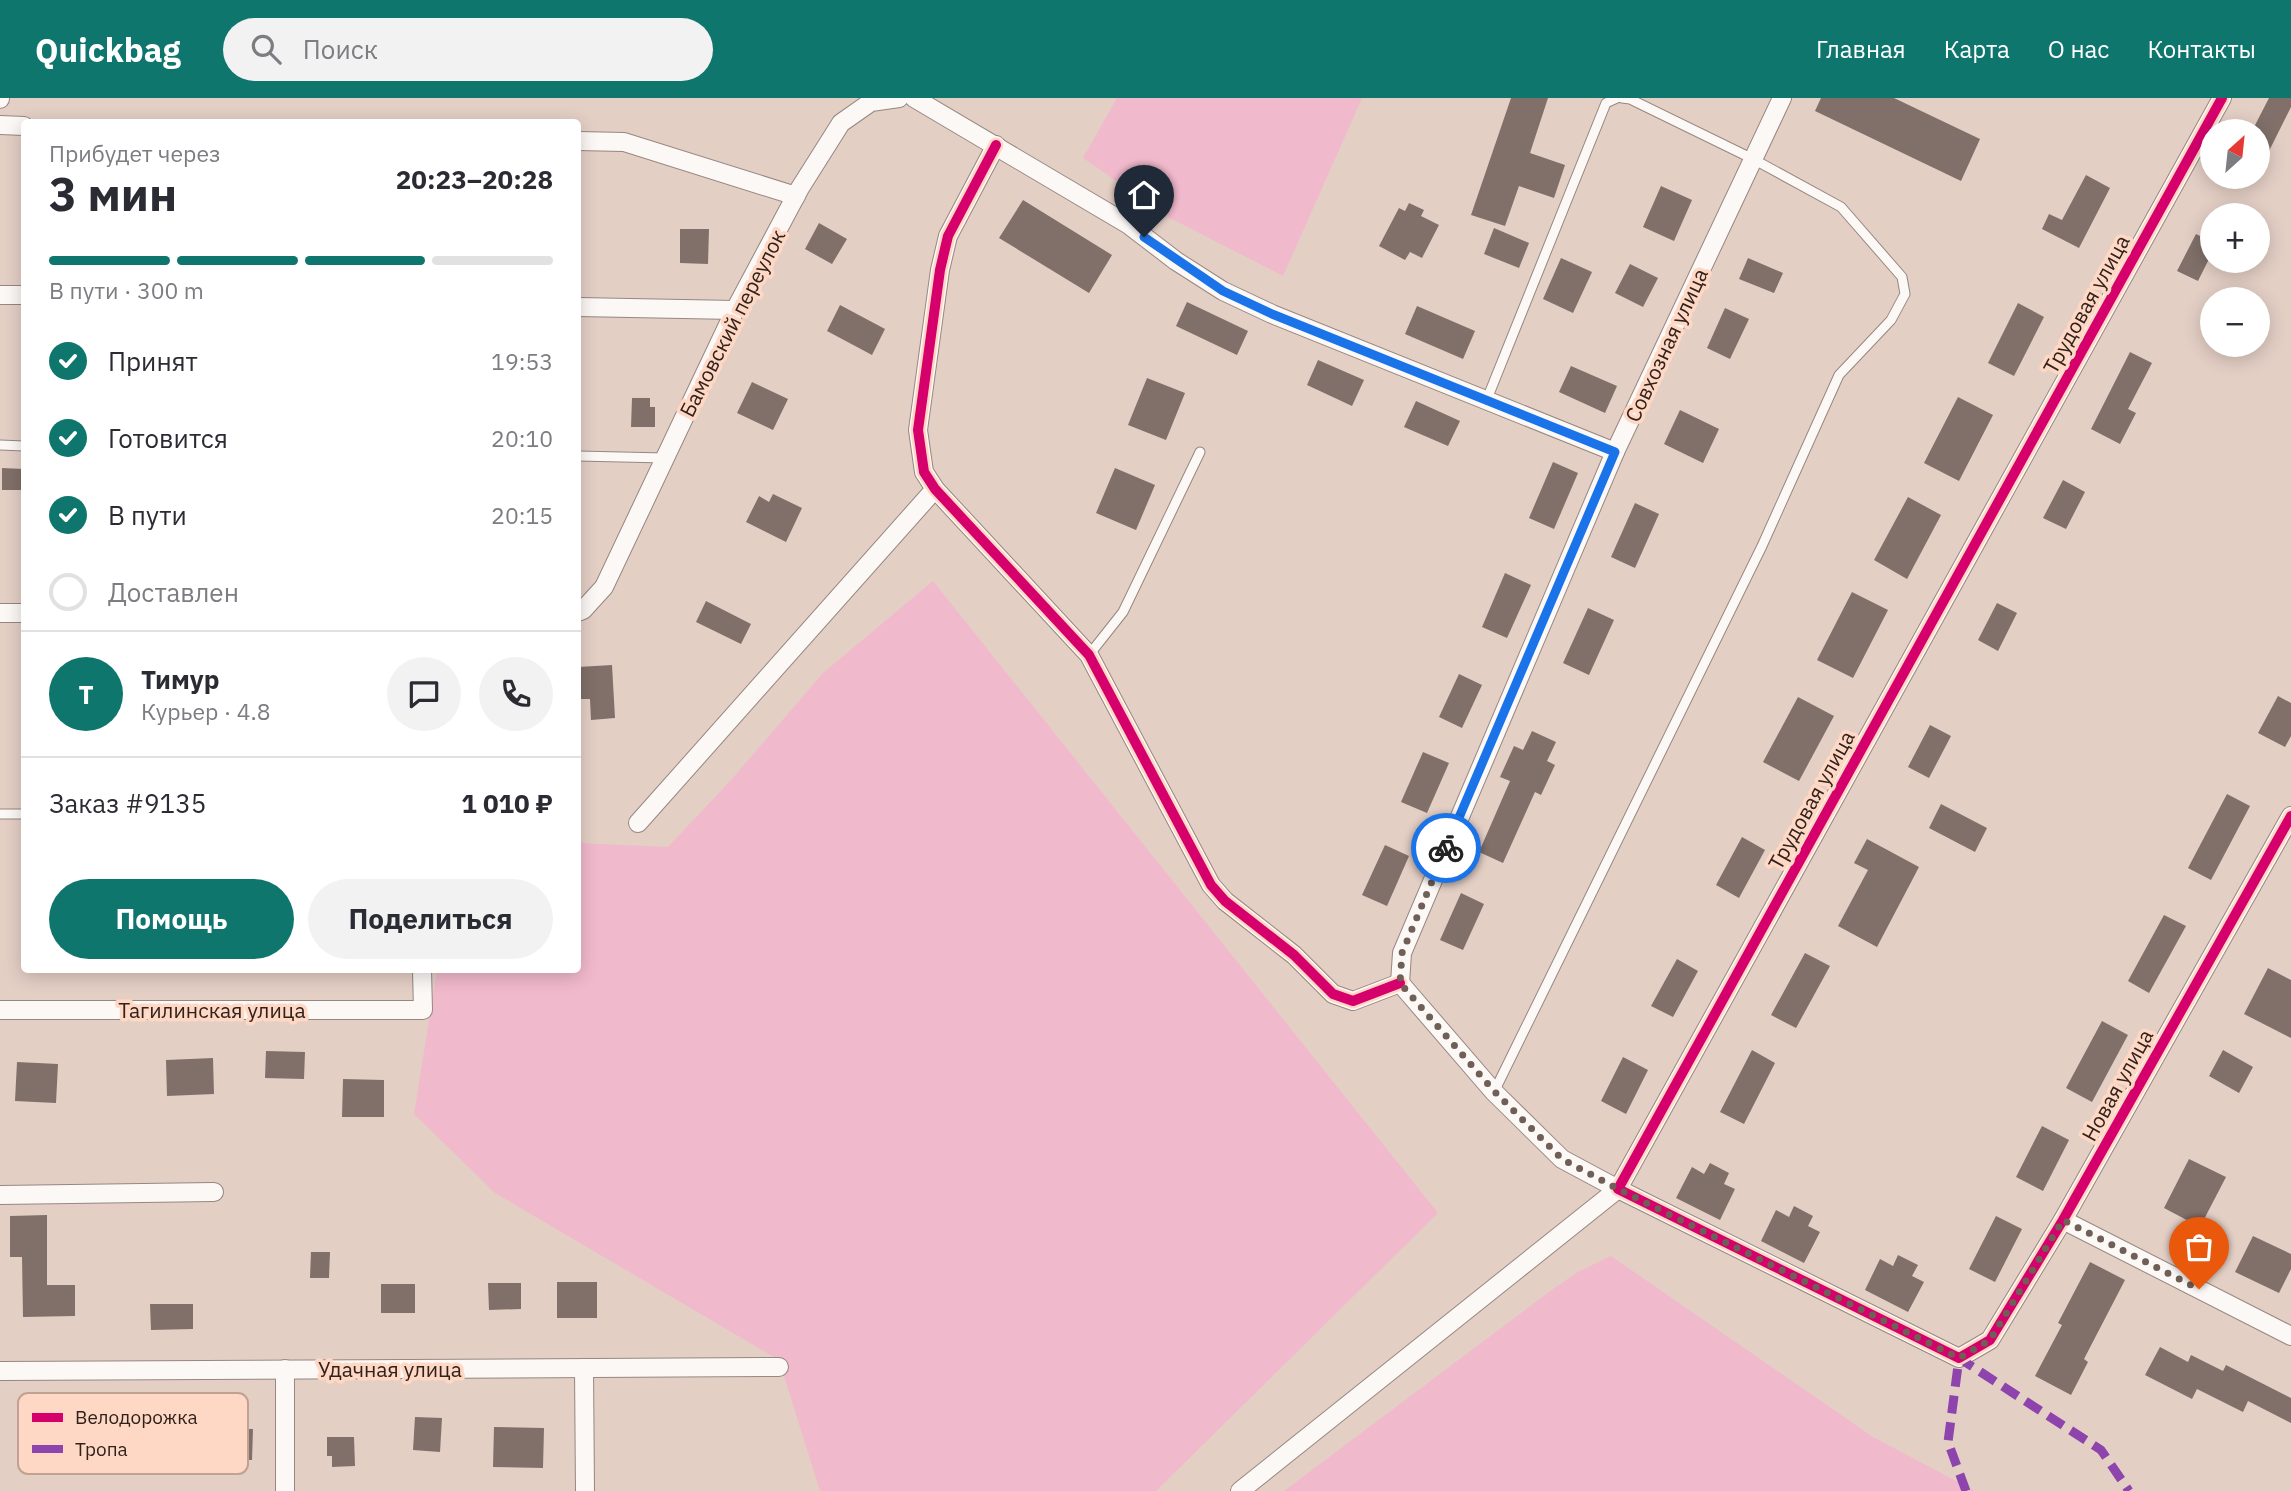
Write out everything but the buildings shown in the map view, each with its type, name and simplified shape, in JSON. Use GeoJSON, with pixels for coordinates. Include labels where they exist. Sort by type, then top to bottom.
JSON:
{"type":"FeatureCollection","features":[{"type":"Feature","properties":{"kind":"street","name":"Бамовский переулок"},"geometry":{"type":"LineString","coordinates":[[581,611],[604,587],[735,310],[796,196],[841,123],[871,102],[899,98]]}},
{"type":"Feature","properties":{"kind":"street"},"geometry":{"type":"LineString","coordinates":[[914,98],[1129,225],[1176,261],[1223,291],[1284,319],[1615,452]]}},
{"type":"Feature","properties":{"kind":"street","name":"Совхозная улица"},"geometry":{"type":"LineString","coordinates":[[1400,983],[1402,953],[1615,452],[1782,98]]}},
{"type":"Feature","properties":{"kind":"street","name":"Трудовая улица"},"geometry":{"type":"LineString","coordinates":[[1618,1189],[2222,98]]}},
{"type":"Feature","properties":{"kind":"street"},"geometry":{"type":"LineString","coordinates":[[0,125],[21,126]]}},
{"type":"Feature","properties":{"kind":"street"},"geometry":{"type":"LineString","coordinates":[[581,141],[624,142],[796,196]]}},
{"type":"Feature","properties":{"kind":"street"},"geometry":{"type":"LineString","coordinates":[[996,145],[948,236],[940,270],[918,430],[924,472],[935,489],[1089,655],[1211,885],[1224,901],[1294,955],[1333,994],[1353,1001],[1400,983],[1494,1091],[1562,1159],[1618,1189],[1240,1491]]}},
{"type":"Feature","properties":{"kind":"street"},"geometry":{"type":"LineString","coordinates":[[0,295],[21,295]]}},
{"type":"Feature","properties":{"kind":"street"},"geometry":{"type":"LineString","coordinates":[[581,307],[735,310]]}},
{"type":"Feature","properties":{"kind":"street"},"geometry":{"type":"LineString","coordinates":[[638,823],[935,489]]}},
{"type":"Feature","properties":{"kind":"street"},"geometry":{"type":"LineString","coordinates":[[0,613],[21,613]]}},
{"type":"Feature","properties":{"kind":"street","name":"Новая улица"},"geometry":{"type":"LineString","coordinates":[[1618,1189],[1959,1358],[1990,1340],[2063,1220],[2291,816]]}},
{"type":"Feature","properties":{"kind":"street","name":"Тагилинская улица"},"geometry":{"type":"LineString","coordinates":[[0,1010],[423,1010],[422,973]]}},
{"type":"Feature","properties":{"kind":"street"},"geometry":{"type":"LineString","coordinates":[[0,1195],[214,1192]]}},
{"type":"Feature","properties":{"kind":"street"},"geometry":{"type":"LineString","coordinates":[[2063,1220],[2291,1336]]}},
{"type":"Feature","properties":{"kind":"street","name":"Удачная улица"},"geometry":{"type":"LineString","coordinates":[[0,1371],[779,1367]]}},
{"type":"Feature","properties":{"kind":"street"},"geometry":{"type":"LineString","coordinates":[[584,1368],[585,1491]]}},
{"type":"Feature","properties":{"kind":"street"},"geometry":{"type":"LineString","coordinates":[[285,1369],[285,1491]]}},
{"type":"Feature","properties":{"kind":"lane"},"geometry":{"type":"LineString","coordinates":[[1487,399],[1606,103],[1620,98],[1630,99],[1753,159],[1841,207],[1902,277],[1905,295],[1891,320],[1839,375],[1762,545],[1494,1091]]}},
{"type":"Feature","properties":{"kind":"lane"},"geometry":{"type":"LineString","coordinates":[[0,445],[21,446]]}},
{"type":"Feature","properties":{"kind":"lane"},"geometry":{"type":"LineString","coordinates":[[1089,655],[1123,612],[1200,452]]}},
{"type":"Feature","properties":{"kind":"lane"},"geometry":{"type":"LineString","coordinates":[[581,456],[665,458]]}},
{"type":"Feature","properties":{"kind":"lane"},"geometry":{"type":"LineString","coordinates":[[0,814],[21,814]]}},
{"type":"Feature","properties":{"kind":"shaded area"},"geometry":{"type":"Polygon","coordinates":[[[1117,98],[1362,98],[1283,276],[1170,218],[1083,158],[1117,98]]]}},
{"type":"Feature","properties":{"kind":"shaded area"},"geometry":{"type":"Polygon","coordinates":[[[933,581],[1438,1213],[1156,1491],[820,1491],[779,1360],[495,1193],[414,1114],[437,973],[581,973],[581,843],[668,847],[731,780],[823,673],[933,581]]]}},
{"type":"Feature","properties":{"kind":"shaded area"},"geometry":{"type":"Polygon","coordinates":[[[1611,1256],[1873,1437],[1975,1491],[1284,1491],[1553,1289],[1578,1272],[1611,1256]]]}},
{"type":"Feature","properties":{"kind":"marked path"},"geometry":{"type":"LineString","coordinates":[[1966,1491],[1948,1442],[1959,1358],[2101,1450],[2129,1491]]}},
{"type":"Feature","properties":{"kind":"cycle path"},"geometry":{"type":"LineString","coordinates":[[2222,98],[1618,1189],[1959,1358],[1990,1340],[2063,1220],[2291,816]]}},
{"type":"Feature","properties":{"kind":"cycle path"},"geometry":{"type":"LineString","coordinates":[[996,145],[948,236],[940,270],[918,430],[924,472],[935,489],[1089,655],[1211,885],[1225,901],[1294,955],[1333,994],[1353,1001],[1400,983]]}},
{"type":"Feature","properties":{"kind":"way so far"},"geometry":{"type":"LineString","coordinates":[[1446,848],[1402,953],[1400,983],[1494,1091],[1562,1159],[1959,1358],[1990,1340],[2063,1220],[2199,1289]]}},
{"type":"Feature","properties":{"kind":"route"},"geometry":{"type":"LineString","coordinates":[[1144,237],[1223,291],[1272,314],[1592,440],[1615,452],[1446,848]]}}]}
